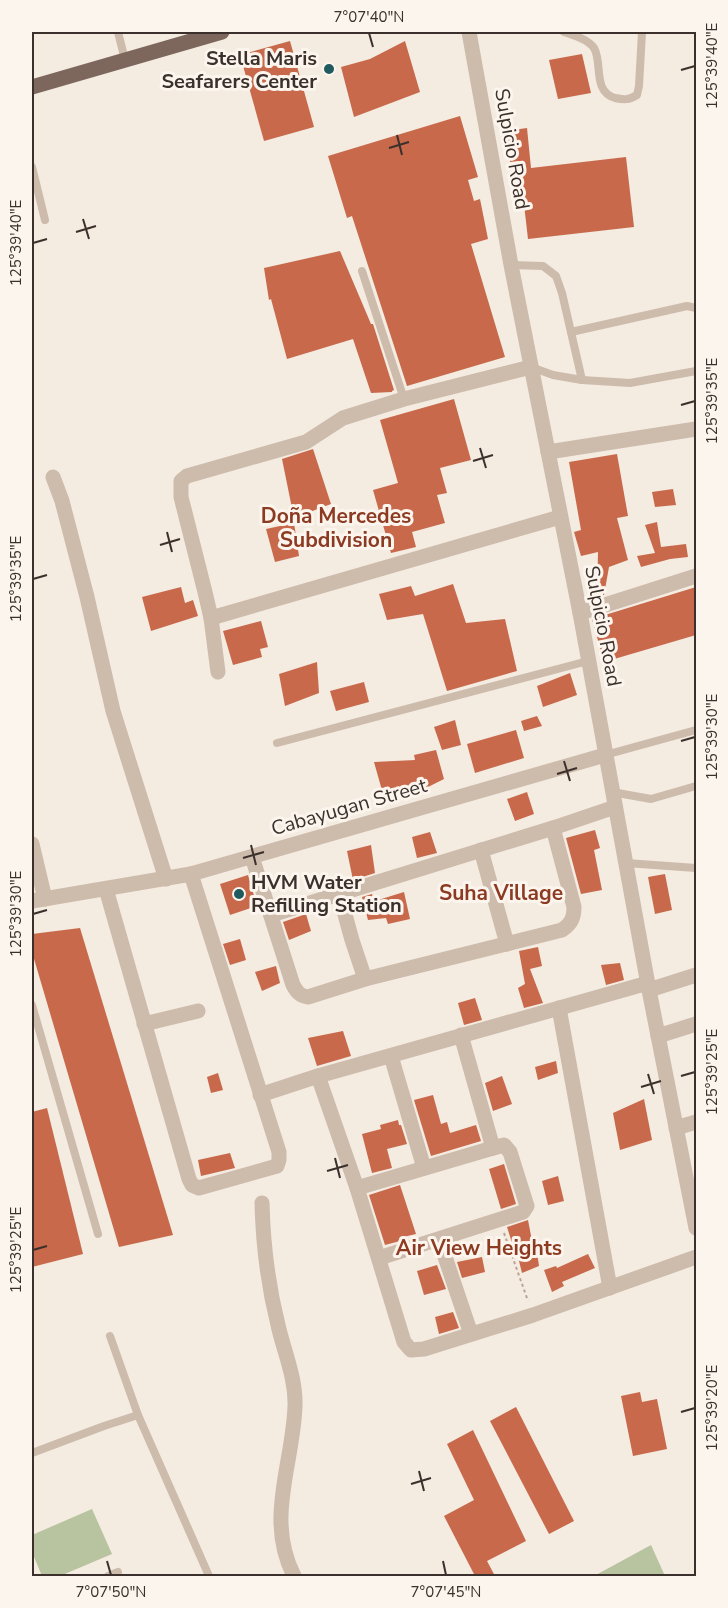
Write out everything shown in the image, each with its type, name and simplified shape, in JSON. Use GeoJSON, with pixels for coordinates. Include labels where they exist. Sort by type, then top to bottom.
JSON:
{"type":"FeatureCollection","features":[{"type":"Feature","properties":{"kind":"main road"},"geometry":{"type":"LineString","coordinates":[[32,87],[222,32]]}},
{"type":"Feature","properties":{"kind":"street","name":"Sulpicio Road"},"geometry":{"type":"LineString","coordinates":[[469,32],[511,265],[580,613],[648,986],[696,1228]]}},
{"type":"Feature","properties":{"kind":"street"},"geometry":{"type":"LineString","coordinates":[[218,672],[211,618],[181,497],[181,481],[187,476],[306,442],[343,418],[404,399],[531,367]]}},
{"type":"Feature","properties":{"kind":"street"},"geometry":{"type":"LineString","coordinates":[[548,452],[696,429]]}},
{"type":"Feature","properties":{"kind":"street"},"geometry":{"type":"LineString","coordinates":[[53,477],[62,501],[87,597],[113,711],[166,879]]}},
{"type":"Feature","properties":{"kind":"street"},"geometry":{"type":"LineString","coordinates":[[211,618],[560,517]]}},
{"type":"Feature","properties":{"kind":"street"},"geometry":{"type":"LineString","coordinates":[[580,613],[696,576]]}},
{"type":"Feature","properties":{"kind":"street","name":"Cabayugan Street"},"geometry":{"type":"LineString","coordinates":[[38,900],[191,874],[605,755]]}},
{"type":"Feature","properties":{"kind":"street"},"geometry":{"type":"LineString","coordinates":[[271,915],[553,828],[613,799]]}},
{"type":"Feature","properties":{"kind":"street"},"geometry":{"type":"LineString","coordinates":[[252,857],[293,985],[301,996],[308,997],[365,979],[562,930],[568,926],[572,921],[574,907],[553,828]]}},
{"type":"Feature","properties":{"kind":"street"},"geometry":{"type":"LineString","coordinates":[[32,844],[38,900]]}},
{"type":"Feature","properties":{"kind":"street"},"geometry":{"type":"LineString","coordinates":[[481,850],[507,944]]}},
{"type":"Feature","properties":{"kind":"street"},"geometry":{"type":"LineString","coordinates":[[106,889],[189,1179],[192,1185],[199,1188],[277,1167],[279,1152],[191,874]]}},
{"type":"Feature","properties":{"kind":"street"},"geometry":{"type":"LineString","coordinates":[[339,893],[365,979]]}},
{"type":"Feature","properties":{"kind":"street"},"geometry":{"type":"LineString","coordinates":[[260,1095],[318,1076],[559,1008],[696,975]]}},
{"type":"Feature","properties":{"kind":"street"},"geometry":{"type":"LineString","coordinates":[[559,1008],[610,1288]]}},
{"type":"Feature","properties":{"kind":"street"},"geometry":{"type":"LineString","coordinates":[[144,1024],[198,1011]]}},
{"type":"Feature","properties":{"kind":"street"},"geometry":{"type":"LineString","coordinates":[[658,1036],[696,1024]]}},
{"type":"Feature","properties":{"kind":"street"},"geometry":{"type":"LineString","coordinates":[[461,1035],[493,1148]]}},
{"type":"Feature","properties":{"kind":"street"},"geometry":{"type":"LineString","coordinates":[[391,1056],[424,1168]]}},
{"type":"Feature","properties":{"kind":"street"},"geometry":{"type":"LineString","coordinates":[[318,1076],[357,1188],[407,1347],[411,1350],[533,1315],[696,1257]]}},
{"type":"Feature","properties":{"kind":"street"},"geometry":{"type":"LineString","coordinates":[[676,1128],[696,1122]]}},
{"type":"Feature","properties":{"kind":"street"},"geometry":{"type":"LineString","coordinates":[[357,1188],[504,1145],[510,1152],[527,1206],[523,1212],[379,1258]]}},
{"type":"Feature","properties":{"kind":"street"},"geometry":{"type":"LineString","coordinates":[[262,1203],[266,1268],[278,1328],[294,1387],[294,1420],[281,1509],[281,1533],[284,1551],[294,1576]]}},
{"type":"Feature","properties":{"kind":"street"},"geometry":{"type":"LineString","coordinates":[[439,1239],[471,1334]]}},
{"type":"Feature","properties":{"kind":"lane"},"geometry":{"type":"LineString","coordinates":[[118,32],[126,60]]}},
{"type":"Feature","properties":{"kind":"lane"},"geometry":{"type":"LineString","coordinates":[[564,32],[593,46],[603,91],[609,96],[622,100],[637,95],[642,32]]}},
{"type":"Feature","properties":{"kind":"lane"},"geometry":{"type":"LineString","coordinates":[[32,167],[45,220]]}},
{"type":"Feature","properties":{"kind":"lane"},"geometry":{"type":"LineString","coordinates":[[511,265],[543,266],[556,276],[562,292],[582,380]]}},
{"type":"Feature","properties":{"kind":"lane"},"geometry":{"type":"LineString","coordinates":[[362,271],[404,399]]}},
{"type":"Feature","properties":{"kind":"lane"},"geometry":{"type":"LineString","coordinates":[[571,332],[687,306],[696,308]]}},
{"type":"Feature","properties":{"kind":"lane"},"geometry":{"type":"LineString","coordinates":[[531,367],[553,375],[582,380],[630,382],[696,371]]}},
{"type":"Feature","properties":{"kind":"lane"},"geometry":{"type":"LineString","coordinates":[[277,743],[588,661]]}},
{"type":"Feature","properties":{"kind":"lane"},"geometry":{"type":"LineString","coordinates":[[605,755],[696,730]]}},
{"type":"Feature","properties":{"kind":"lane"},"geometry":{"type":"LineString","coordinates":[[613,799],[651,799],[696,786]]}},
{"type":"Feature","properties":{"kind":"lane"},"geometry":{"type":"LineString","coordinates":[[626,863],[696,868]]}},
{"type":"Feature","properties":{"kind":"lane"},"geometry":{"type":"LineString","coordinates":[[32,1005],[98,1234]]}},
{"type":"Feature","properties":{"kind":"lane"},"geometry":{"type":"LineString","coordinates":[[110,1336],[138,1415],[209,1576]]}},
{"type":"Feature","properties":{"kind":"lane"},"geometry":{"type":"LineString","coordinates":[[32,1453],[138,1415]]}},
{"type":"Feature","properties":{"kind":"lane"},"geometry":{"type":"LineString","coordinates":[[108,1576],[118,1572]]}},
{"type":"Feature","properties":{"kind":"path"},"geometry":{"type":"LineString","coordinates":[[499,1220],[533,1315]]}},
{"type":"Feature","properties":{"kind":"green space"},"geometry":{"type":"Polygon","coordinates":[[[92,1509],[112,1554],[60,1576],[42,1576],[32,1552],[32,1535],[92,1509]]]}},
{"type":"Feature","properties":{"kind":"green space"},"geometry":{"type":"Polygon","coordinates":[[[651,1545],[665,1576],[594,1576],[651,1545]]]}},
{"type":"Feature","properties":{"kind":"building"},"geometry":{"type":"Polygon","coordinates":[[[290,41],[314,127],[264,141],[240,55],[290,41]]]}},
{"type":"Feature","properties":{"kind":"building"},"geometry":{"type":"Polygon","coordinates":[[[405,41],[420,92],[354,117],[341,67],[370,59],[405,41]]]}},
{"type":"Feature","properties":{"kind":"building"},"geometry":{"type":"Polygon","coordinates":[[[582,54],[591,93],[558,99],[549,60],[582,54]]]}},
{"type":"Feature","properties":{"kind":"building"},"geometry":{"type":"Polygon","coordinates":[[[460,116],[478,177],[468,180],[474,201],[480,199],[488,239],[471,244],[505,357],[407,386],[352,216],[347,218],[328,156],[460,116]]]}},
{"type":"Feature","properties":{"kind":"building"},"geometry":{"type":"Polygon","coordinates":[[[527,128],[531,168],[626,157],[634,227],[528,239],[519,161],[510,162],[507,131],[527,128]]]}},
{"type":"Feature","properties":{"kind":"building"},"geometry":{"type":"Polygon","coordinates":[[[340,251],[371,324],[373,324],[394,390],[392,392],[371,393],[353,339],[287,359],[271,299],[269,300],[264,268],[340,251]]]}},
{"type":"Feature","properties":{"kind":"building"},"geometry":{"type":"Polygon","coordinates":[[[454,399],[471,460],[440,468],[447,493],[437,495],[445,523],[412,532],[416,547],[391,553],[373,490],[398,483],[380,420],[454,399]]]}},
{"type":"Feature","properties":{"kind":"building"},"geometry":{"type":"Polygon","coordinates":[[[313,449],[331,504],[294,518],[282,459],[313,449]]]}},
{"type":"Feature","properties":{"kind":"building"},"geometry":{"type":"Polygon","coordinates":[[[617,454],[628,516],[617,518],[628,560],[609,567],[604,595],[597,595],[598,552],[581,556],[574,532],[581,530],[569,462],[617,454]]]}},
{"type":"Feature","properties":{"kind":"building"},"geometry":{"type":"Polygon","coordinates":[[[673,489],[676,505],[655,507],[652,492],[673,489]]]}},
{"type":"Feature","properties":{"kind":"building"},"geometry":{"type":"Polygon","coordinates":[[[657,522],[661,547],[686,544],[688,557],[641,567],[637,556],[655,553],[645,525],[657,522]]]}},
{"type":"Feature","properties":{"kind":"building"},"geometry":{"type":"Polygon","coordinates":[[[294,523],[299,556],[275,562],[266,529],[294,523]]]}},
{"type":"Feature","properties":{"kind":"building"},"geometry":{"type":"Polygon","coordinates":[[[453,584],[466,623],[505,619],[517,671],[447,691],[423,614],[387,620],[379,594],[411,586],[415,596],[453,584]]]}},
{"type":"Feature","properties":{"kind":"building"},"geometry":{"type":"Polygon","coordinates":[[[181,587],[185,603],[193,600],[198,616],[151,631],[142,597],[181,587]]]}},
{"type":"Feature","properties":{"kind":"building"},"geometry":{"type":"Polygon","coordinates":[[[696,587],[696,635],[604,662],[592,619],[696,587]]]}},
{"type":"Feature","properties":{"kind":"building"},"geometry":{"type":"Polygon","coordinates":[[[261,621],[268,647],[260,649],[262,657],[233,665],[223,631],[261,621]]]}},
{"type":"Feature","properties":{"kind":"building"},"geometry":{"type":"Polygon","coordinates":[[[317,662],[319,693],[285,706],[279,674],[317,662]]]}},
{"type":"Feature","properties":{"kind":"building"},"geometry":{"type":"Polygon","coordinates":[[[570,673],[577,695],[543,707],[537,686],[570,673]]]}},
{"type":"Feature","properties":{"kind":"building"},"geometry":{"type":"Polygon","coordinates":[[[364,682],[369,702],[336,711],[330,691],[364,682]]]}},
{"type":"Feature","properties":{"kind":"building"},"geometry":{"type":"Polygon","coordinates":[[[537,716],[542,726],[524,731],[521,721],[537,716]]]}},
{"type":"Feature","properties":{"kind":"building"},"geometry":{"type":"Polygon","coordinates":[[[455,720],[461,745],[442,750],[434,727],[455,720]]]}},
{"type":"Feature","properties":{"kind":"building"},"geometry":{"type":"Polygon","coordinates":[[[516,730],[524,758],[475,773],[467,744],[516,730]]]}},
{"type":"Feature","properties":{"kind":"building"},"geometry":{"type":"Polygon","coordinates":[[[436,750],[444,779],[424,789],[422,782],[383,794],[374,762],[415,760],[414,755],[436,750]]]}},
{"type":"Feature","properties":{"kind":"building"},"geometry":{"type":"Polygon","coordinates":[[[527,792],[534,814],[515,821],[507,799],[527,792]]]}},
{"type":"Feature","properties":{"kind":"building"},"geometry":{"type":"Polygon","coordinates":[[[595,830],[600,848],[594,850],[602,890],[581,894],[566,838],[595,830]]]}},
{"type":"Feature","properties":{"kind":"building"},"geometry":{"type":"Polygon","coordinates":[[[430,832],[437,853],[417,858],[412,837],[430,832]]]}},
{"type":"Feature","properties":{"kind":"building"},"geometry":{"type":"Polygon","coordinates":[[[371,845],[375,873],[353,880],[347,851],[371,845]]]}},
{"type":"Feature","properties":{"kind":"building"},"geometry":{"type":"Polygon","coordinates":[[[665,874],[672,910],[655,914],[648,877],[665,874]]]}},
{"type":"Feature","properties":{"kind":"building"},"geometry":{"type":"Polygon","coordinates":[[[248,875],[257,906],[230,915],[220,884],[248,875]]]}},
{"type":"Feature","properties":{"kind":"building"},"geometry":{"type":"Polygon","coordinates":[[[404,892],[410,919],[388,924],[386,918],[368,920],[362,897],[372,894],[375,901],[404,892]]]}},
{"type":"Feature","properties":{"kind":"building"},"geometry":{"type":"Polygon","coordinates":[[[306,914],[311,931],[289,940],[283,922],[306,914]]]}},
{"type":"Feature","properties":{"kind":"building"},"geometry":{"type":"Polygon","coordinates":[[[80,928],[173,1235],[119,1247],[32,952],[32,934],[80,928]]]}},
{"type":"Feature","properties":{"kind":"building"},"geometry":{"type":"Polygon","coordinates":[[[240,939],[246,960],[230,965],[223,944],[240,939]]]}},
{"type":"Feature","properties":{"kind":"building"},"geometry":{"type":"Polygon","coordinates":[[[538,947],[542,966],[530,969],[543,1003],[524,1008],[518,988],[525,984],[519,951],[538,947]]]}},
{"type":"Feature","properties":{"kind":"building"},"geometry":{"type":"Polygon","coordinates":[[[620,963],[624,980],[606,985],[601,965],[620,963]]]}},
{"type":"Feature","properties":{"kind":"building"},"geometry":{"type":"Polygon","coordinates":[[[276,966],[280,983],[262,991],[255,972],[276,966]]]}},
{"type":"Feature","properties":{"kind":"building"},"geometry":{"type":"Polygon","coordinates":[[[475,998],[482,1020],[464,1025],[458,1003],[475,998]]]}},
{"type":"Feature","properties":{"kind":"building"},"geometry":{"type":"Polygon","coordinates":[[[343,1031],[351,1056],[317,1066],[308,1038],[343,1031]]]}},
{"type":"Feature","properties":{"kind":"building"},"geometry":{"type":"Polygon","coordinates":[[[556,1061],[558,1073],[538,1080],[535,1067],[556,1061]]]}},
{"type":"Feature","properties":{"kind":"building"},"geometry":{"type":"Polygon","coordinates":[[[218,1073],[223,1090],[211,1093],[207,1077],[218,1073]]]}},
{"type":"Feature","properties":{"kind":"building"},"geometry":{"type":"Polygon","coordinates":[[[502,1076],[512,1104],[493,1111],[485,1083],[502,1076]]]}},
{"type":"Feature","properties":{"kind":"building"},"geometry":{"type":"Polygon","coordinates":[[[433,1095],[441,1124],[447,1122],[450,1133],[476,1125],[481,1141],[431,1156],[414,1100],[433,1095]]]}},
{"type":"Feature","properties":{"kind":"building"},"geometry":{"type":"Polygon","coordinates":[[[644,1099],[652,1140],[620,1150],[613,1113],[644,1099]]]}},
{"type":"Feature","properties":{"kind":"building"},"geometry":{"type":"Polygon","coordinates":[[[47,1108],[83,1254],[32,1267],[32,1112],[47,1108]]]}},
{"type":"Feature","properties":{"kind":"building"},"geometry":{"type":"Polygon","coordinates":[[[398,1120],[407,1144],[387,1149],[392,1168],[372,1173],[362,1134],[381,1129],[380,1125],[398,1120]]]}},
{"type":"Feature","properties":{"kind":"building"},"geometry":{"type":"Polygon","coordinates":[[[230,1153],[235,1168],[201,1176],[198,1160],[230,1153]]]}},
{"type":"Feature","properties":{"kind":"building"},"geometry":{"type":"Polygon","coordinates":[[[504,1164],[516,1204],[501,1209],[489,1169],[504,1164]]]}},
{"type":"Feature","properties":{"kind":"building"},"geometry":{"type":"Polygon","coordinates":[[[558,1176],[564,1201],[548,1205],[542,1181],[558,1176]]]}},
{"type":"Feature","properties":{"kind":"building"},"geometry":{"type":"Polygon","coordinates":[[[400,1185],[416,1234],[399,1238],[400,1241],[385,1245],[369,1195],[400,1185]]]}},
{"type":"Feature","properties":{"kind":"building"},"geometry":{"type":"Polygon","coordinates":[[[528,1220],[533,1246],[536,1245],[539,1266],[522,1273],[515,1245],[513,1246],[507,1227],[528,1220]]]}},
{"type":"Feature","properties":{"kind":"building"},"geometry":{"type":"Polygon","coordinates":[[[588,1254],[595,1268],[562,1282],[564,1286],[552,1292],[544,1270],[556,1266],[557,1268],[588,1254]]]}},
{"type":"Feature","properties":{"kind":"building"},"geometry":{"type":"Polygon","coordinates":[[[482,1257],[485,1272],[462,1278],[457,1262],[482,1257]]]}},
{"type":"Feature","properties":{"kind":"building"},"geometry":{"type":"Polygon","coordinates":[[[437,1265],[446,1289],[424,1295],[417,1271],[437,1265]]]}},
{"type":"Feature","properties":{"kind":"building"},"geometry":{"type":"Polygon","coordinates":[[[453,1312],[459,1328],[439,1334],[435,1317],[453,1312]]]}},
{"type":"Feature","properties":{"kind":"building"},"geometry":{"type":"Polygon","coordinates":[[[640,1392],[642,1402],[657,1399],[667,1449],[633,1456],[621,1396],[640,1392]]]}},
{"type":"Feature","properties":{"kind":"building"},"geometry":{"type":"Polygon","coordinates":[[[516,1407],[574,1521],[549,1534],[490,1421],[516,1407]]]}},
{"type":"Feature","properties":{"kind":"building"},"geometry":{"type":"Polygon","coordinates":[[[473,1430],[526,1541],[487,1561],[495,1576],[475,1576],[444,1516],[474,1500],[447,1444],[473,1430]]]}},
{"type":"Feature","properties":{"kind":"place","name":"Stella Maris Seafarers Center"},"geometry":{"type":"Point","coordinates":[329,69]}},
{"type":"Feature","properties":{"kind":"place","name":"HVM Water Refilling Station"},"geometry":{"type":"Point","coordinates":[239,894]}},
{"type":"Feature","properties":{"kind":"district","name":"Doña Mercedes Subdivision"},"geometry":{"type":"Point","coordinates":[336,528]}},
{"type":"Feature","properties":{"kind":"district","name":"Suha Village"},"geometry":{"type":"Point","coordinates":[501,893]}},
{"type":"Feature","properties":{"kind":"district","name":"Air View Heights"},"geometry":{"type":"Point","coordinates":[479,1248]}}]}
